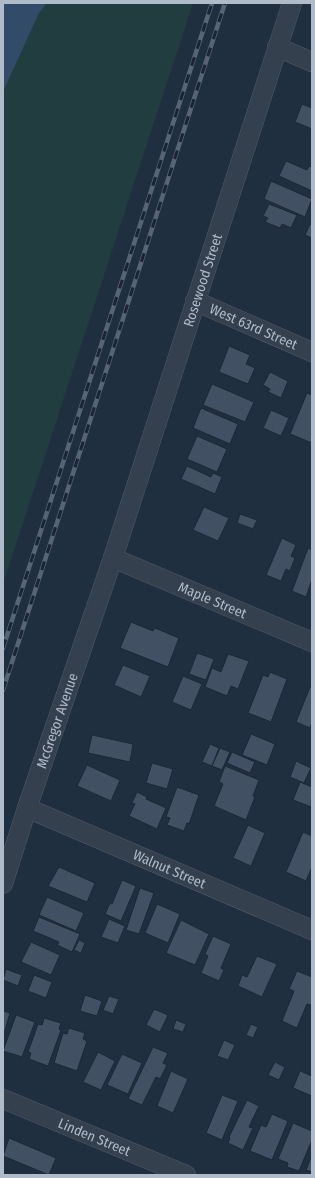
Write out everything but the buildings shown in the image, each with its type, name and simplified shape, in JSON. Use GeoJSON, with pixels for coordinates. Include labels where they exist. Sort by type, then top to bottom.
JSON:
{"type":"FeatureCollection","features":[{"type":"Feature","properties":{"kind":"street","name":"Rosewood Street"},"geometry":{"type":"LineString","coordinates":[[113,558],[194,301],[292,3]]}},
{"type":"Feature","properties":{"kind":"street"},"geometry":{"type":"LineString","coordinates":[[277,48],[312,62]]}},
{"type":"Feature","properties":{"kind":"street","name":"West 63rd Street"},"geometry":{"type":"LineString","coordinates":[[194,301],[312,352]]}},
{"type":"Feature","properties":{"kind":"street","name":"Maple Street"},"geometry":{"type":"LineString","coordinates":[[113,558],[312,642]]}},
{"type":"Feature","properties":{"kind":"street","name":"McGregor Avenue"},"geometry":{"type":"LineString","coordinates":[[3,884],[26,808],[113,558]]}},
{"type":"Feature","properties":{"kind":"street","name":"Walnut Street"},"geometry":{"type":"LineString","coordinates":[[26,808],[312,930]]}},
{"type":"Feature","properties":{"kind":"street","name":"Linden Street"},"geometry":{"type":"LineString","coordinates":[[3,1099],[186,1175]]}},
{"type":"Feature","properties":{"kind":"green space"},"geometry":{"type":"Polygon","coordinates":[[[47,3],[193,3],[3,584],[3,92],[39,13],[47,3]]]}},
{"type":"Feature","properties":{"kind":"water"},"geometry":{"type":"Polygon","coordinates":[[[3,3],[47,3],[39,13],[3,92],[3,3]]]}},
{"type":"Feature","properties":{"kind":"railway"},"geometry":{"type":"LineString","coordinates":[[3,648],[212,3]]}},
{"type":"Feature","properties":{"kind":"railway"},"geometry":{"type":"LineString","coordinates":[[3,690],[225,3]]}}]}
